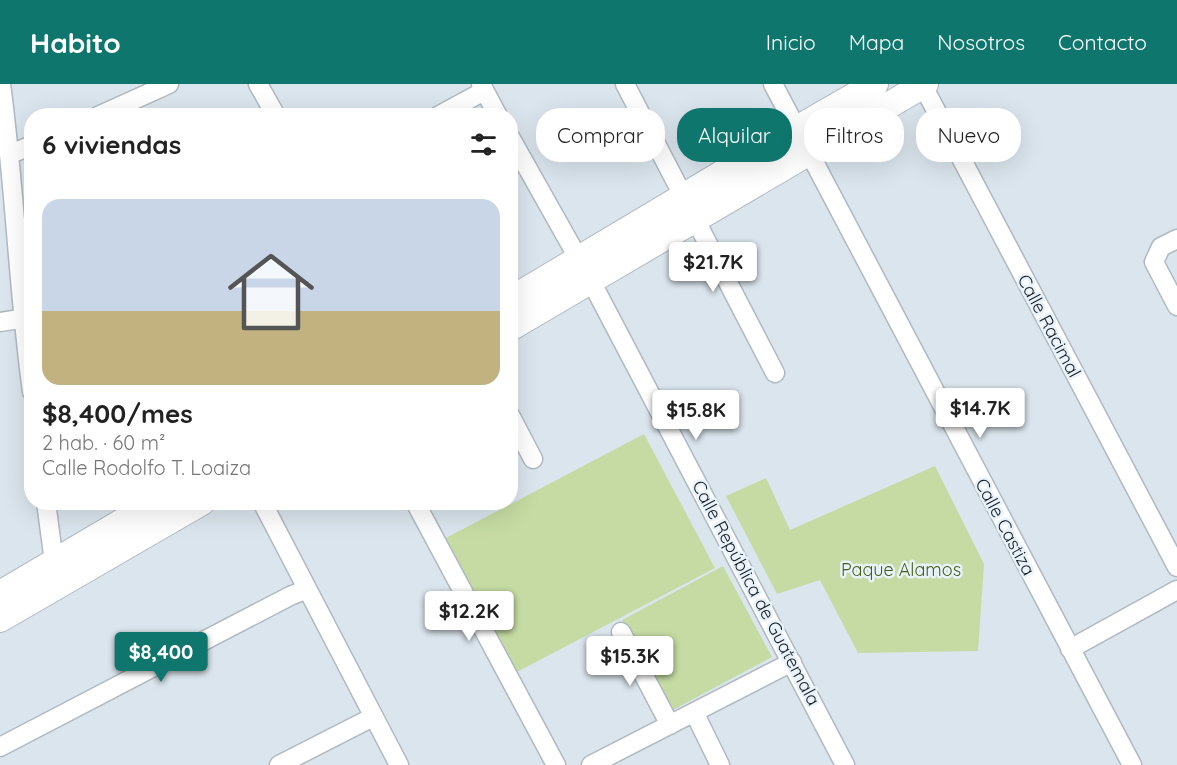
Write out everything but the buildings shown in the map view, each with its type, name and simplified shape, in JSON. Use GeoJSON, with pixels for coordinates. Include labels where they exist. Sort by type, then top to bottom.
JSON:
{"type":"FeatureCollection","features":[{"type":"Feature","properties":{"kind":"street"},"geometry":{"type":"LineString","coordinates":[[2,84],[24,287]]}},
{"type":"Feature","properties":{"kind":"street"},"geometry":{"type":"LineString","coordinates":[[116,108],[169,84]]}},
{"type":"Feature","properties":{"kind":"street"},"geometry":{"type":"LineString","coordinates":[[258,84],[272,108]]}},
{"type":"Feature","properties":{"kind":"street"},"geometry":{"type":"LineString","coordinates":[[625,84],[775,373]]}},
{"type":"Feature","properties":{"kind":"street","name":"Calle Castiza"},"geometry":{"type":"LineString","coordinates":[[773,84],[804,144]]}},
{"type":"Feature","properties":{"kind":"street"},"geometry":{"type":"LineString","coordinates":[[518,295],[875,84]]}},
{"type":"Feature","properties":{"kind":"street"},"geometry":{"type":"LineString","coordinates":[[884,108],[923,85]]}},
{"type":"Feature","properties":{"kind":"street","name":"Calle Racimal"},"geometry":{"type":"LineString","coordinates":[[923,85],[1177,567]]}},
{"type":"Feature","properties":{"kind":"street"},"geometry":{"type":"LineString","coordinates":[[450,108],[483,87],[494,108]]}},
{"type":"Feature","properties":{"kind":"street"},"geometry":{"type":"LineString","coordinates":[[11,154],[24,148]]}},
{"type":"Feature","properties":{"kind":"street","name":"Calle República de Guatemala"},"geometry":{"type":"LineString","coordinates":[[518,151],[591,281],[845,765]]}},
{"type":"Feature","properties":{"kind":"street"},"geometry":{"type":"LineString","coordinates":[[518,323],[804,156]]}},
{"type":"Feature","properties":{"kind":"street","name":"Calle Castiza"},"geometry":{"type":"LineString","coordinates":[[814,162],[1132,765]]}},
{"type":"Feature","properties":{"kind":"street"},"geometry":{"type":"LineString","coordinates":[[1177,239],[1161,247],[1154,262],[1177,306]]}},
{"type":"Feature","properties":{"kind":"street"},"geometry":{"type":"LineString","coordinates":[[0,322],[24,318]]}},
{"type":"Feature","properties":{"kind":"street"},"geometry":{"type":"LineString","coordinates":[[518,430],[533,459]]}},
{"type":"Feature","properties":{"kind":"street"},"geometry":{"type":"LineString","coordinates":[[47,510],[54,562]]}},
{"type":"Feature","properties":{"kind":"street"},"geometry":{"type":"LineString","coordinates":[[0,594],[142,510]]}},
{"type":"Feature","properties":{"kind":"street"},"geometry":{"type":"LineString","coordinates":[[0,620],[188,510]]}},
{"type":"Feature","properties":{"kind":"street"},"geometry":{"type":"LineString","coordinates":[[266,510],[399,765]]}},
{"type":"Feature","properties":{"kind":"street"},"geometry":{"type":"LineString","coordinates":[[419,510],[556,765]]}},
{"type":"Feature","properties":{"kind":"street"},"geometry":{"type":"LineString","coordinates":[[0,747],[307,589]]}},
{"type":"Feature","properties":{"kind":"street"},"geometry":{"type":"LineString","coordinates":[[1070,649],[1177,590]]}},
{"type":"Feature","properties":{"kind":"street"},"geometry":{"type":"LineString","coordinates":[[621,632],[670,725]]}},
{"type":"Feature","properties":{"kind":"street"},"geometry":{"type":"LineString","coordinates":[[591,765],[792,662]]}},
{"type":"Feature","properties":{"kind":"street"},"geometry":{"type":"LineString","coordinates":[[693,712],[720,765]]}},
{"type":"Feature","properties":{"kind":"street"},"geometry":{"type":"LineString","coordinates":[[279,765],[373,717]]}},
{"type":"Feature","properties":{"kind":"green space"},"geometry":{"type":"Polygon","coordinates":[[[644,434],[715,568],[515,673],[444,539],[499,510],[518,510],[518,500],[644,434]]]}},
{"type":"Feature","properties":{"kind":"green space","name":"Paque Alamos"},"geometry":{"type":"Polygon","coordinates":[[[935,466],[984,564],[978,651],[858,653],[820,580],[777,594],[726,496],[766,478],[790,530],[935,466]]]}},
{"type":"Feature","properties":{"kind":"green space"},"geometry":{"type":"Polygon","coordinates":[[[723,566],[772,657],[671,711],[622,620],[723,566]]]}}]}
